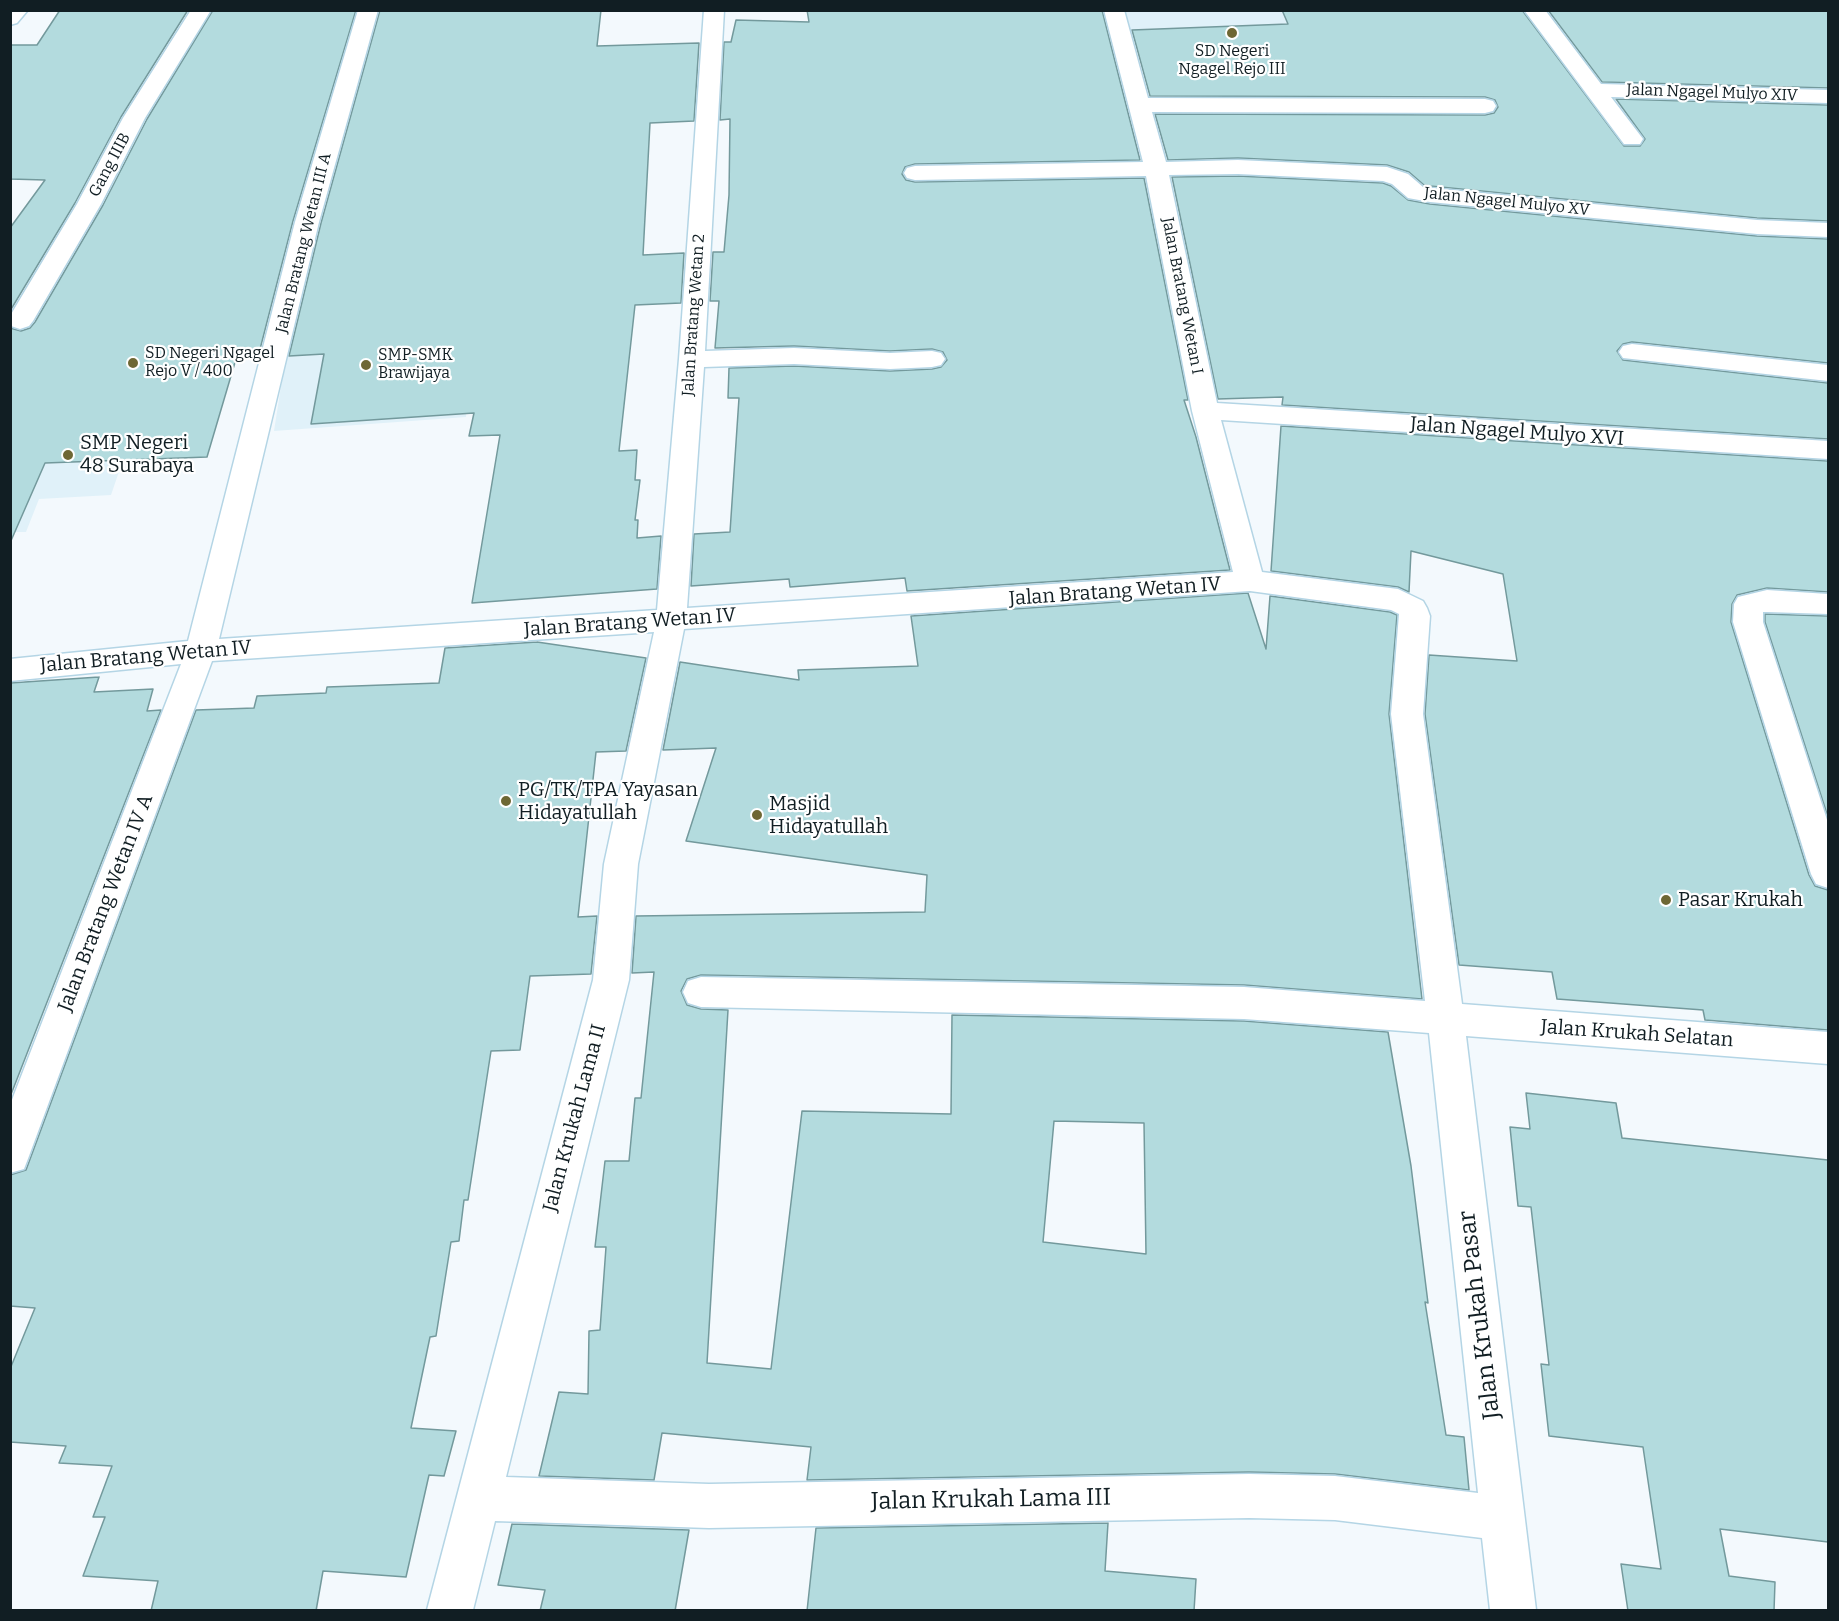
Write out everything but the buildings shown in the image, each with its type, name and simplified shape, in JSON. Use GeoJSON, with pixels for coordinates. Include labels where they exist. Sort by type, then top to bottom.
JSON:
{"type":"FeatureCollection","features":[{"type":"Feature","properties":{"kind":"street"},"geometry":{"type":"LineString","coordinates":[[10,19],[18,10]]}},
{"type":"Feature","properties":{"kind":"street","name":"Gang IIIB"},"geometry":{"type":"LineString","coordinates":[[20,321],[89,204],[134,118],[201,10]]}},
{"type":"Feature","properties":{"kind":"street","name":"Jalan Bratang Wetan III A"},"geometry":{"type":"LineString","coordinates":[[201,651],[307,222],[368,10]]}},
{"type":"Feature","properties":{"kind":"street","name":"Jalan Bratang Wetan 2"},"geometry":{"type":"LineString","coordinates":[[671,620],[692,359],[714,10]]}},
{"type":"Feature","properties":{"kind":"street","name":"Jalan Bratang Wetan I"},"geometry":{"type":"LineString","coordinates":[[1114,10],[1156,168],[1205,411],[1250,581]]}},
{"type":"Feature","properties":{"kind":"street"},"geometry":{"type":"LineString","coordinates":[[1534,10],[1632,139]]}},
{"type":"Feature","properties":{"kind":"street","name":"Jalan Ngagel Mulyo XIV"},"geometry":{"type":"LineString","coordinates":[[1596,90],[1828,97]]}},
{"type":"Feature","properties":{"kind":"street"},"geometry":{"type":"LineString","coordinates":[[1140,105],[1485,106]]}},
{"type":"Feature","properties":{"kind":"street","name":"Jalan Ngagel Mulyo XV"},"geometry":{"type":"LineString","coordinates":[[915,173],[1238,167],[1387,174],[1400,179],[1416,193],[1430,195],[1757,227],[1828,230]]}},
{"type":"Feature","properties":{"kind":"street"},"geometry":{"type":"LineString","coordinates":[[1632,352],[1828,373]]}},
{"type":"Feature","properties":{"kind":"street"},"geometry":{"type":"LineString","coordinates":[[692,359],[794,356],[890,361],[932,359]]}},
{"type":"Feature","properties":{"kind":"street","name":"Jalan Ngagel Mulyo XVI"},"geometry":{"type":"LineString","coordinates":[[1205,411],[1828,450]]}},
{"type":"Feature","properties":{"kind":"street","name":"Jalan Bratang Wetan IV"},"geometry":{"type":"LineString","coordinates":[[10,670],[201,651],[1250,581],[1398,600],[1412,608],[1415,616],[1407,714],[1446,1021]]}},
{"type":"Feature","properties":{"kind":"street"},"geometry":{"type":"LineString","coordinates":[[1828,604],[1767,601],[1749,604],[1748,622],[1828,874]]}},
{"type":"Feature","properties":{"kind":"street","name":"Jalan Krukah Lama II"},"geometry":{"type":"LineString","coordinates":[[450,1611],[610,980],[621,864],[671,620]]}},
{"type":"Feature","properties":{"kind":"street","name":"Jalan Bratang Wetan IV A"},"geometry":{"type":"LineString","coordinates":[[10,1156],[201,651]]}},
{"type":"Feature","properties":{"kind":"street","name":"Jalan Krukah Selatan"},"geometry":{"type":"LineString","coordinates":[[701,992],[1244,1003],[1446,1021],[1828,1048]]}},
{"type":"Feature","properties":{"kind":"street","name":"Jalan Krukah Pasar"},"geometry":{"type":"LineString","coordinates":[[1446,1021],[1513,1611]]}},
{"type":"Feature","properties":{"kind":"street","name":"Jalan Krukah Lama III"},"geometry":{"type":"LineString","coordinates":[[477,1498],[709,1506],[1249,1496],[1324,1498],[1504,1518]]}},
{"type":"Feature","properties":{"kind":"shaded area","name":"SD Negeri Ngagel Rejo III"},"geometry":{"type":"Polygon","coordinates":[[[1124,11],[1322,11],[1345,55],[1142,64],[1124,11]]]}},
{"type":"Feature","properties":{"kind":"shaded area","name":"SMP-SMK Brawijaya"},"geometry":{"type":"Polygon","coordinates":[[[402,315],[469,375],[466,417],[274,431],[286,354],[295,322],[402,315]]]}},
{"type":"Feature","properties":{"kind":"shaded area","name":"SMP Negeri 48 Surabaya"},"geometry":{"type":"Polygon","coordinates":[[[141,407],[111,495],[39,499],[26,532],[11,532],[11,414],[141,407]]]}},
{"type":"Feature","properties":{"kind":"place","name":"SD Negeri Ngagel Rejo III"},"geometry":{"type":"Point","coordinates":[1232,33]}},
{"type":"Feature","properties":{"kind":"place","name":"SD Negeri Ngagel Rejo V / 400"},"geometry":{"type":"Point","coordinates":[133,363]}},
{"type":"Feature","properties":{"kind":"place","name":"SMP-SMK Brawijaya"},"geometry":{"type":"Point","coordinates":[366,365]}},
{"type":"Feature","properties":{"kind":"place","name":"SMP Negeri 48 Surabaya"},"geometry":{"type":"Point","coordinates":[68,455]}},
{"type":"Feature","properties":{"kind":"place","name":"PG/TK/TPA Yayasan Hidayatullah"},"geometry":{"type":"Point","coordinates":[506,801]}},
{"type":"Feature","properties":{"kind":"place","name":"Masjid Hidayatullah"},"geometry":{"type":"Point","coordinates":[757,815]}},
{"type":"Feature","properties":{"kind":"place","name":"Pasar Krukah"},"geometry":{"type":"Point","coordinates":[1666,900]}}]}
